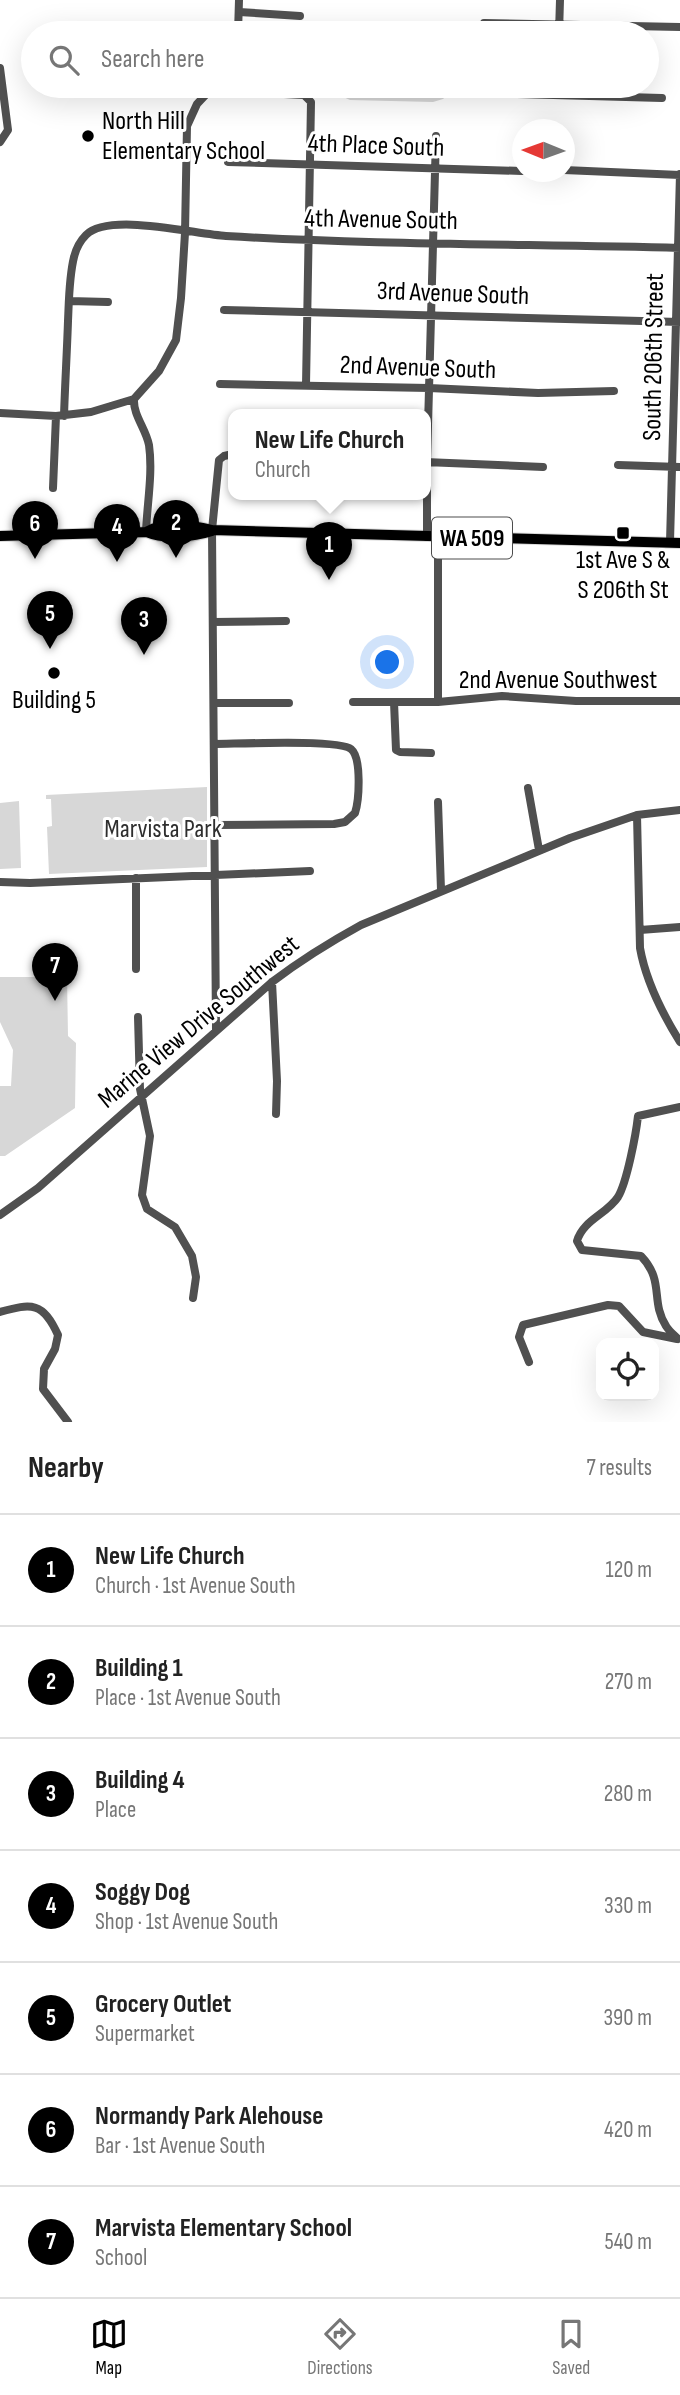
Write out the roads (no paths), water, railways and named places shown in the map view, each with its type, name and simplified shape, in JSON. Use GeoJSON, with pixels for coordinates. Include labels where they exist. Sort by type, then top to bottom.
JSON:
{"type":"FeatureCollection","features":[{"type":"Feature","properties":{"kind":"main road","name":"WA 509"},"geometry":{"type":"LineString","coordinates":[[0,536],[146,533],[154,528],[199,526],[212,530],[675,543]]}},
{"type":"Feature","properties":{"kind":"street"},"geometry":{"type":"LineString","coordinates":[[239,0],[239,21]]}},
{"type":"Feature","properties":{"kind":"street"},"geometry":{"type":"LineString","coordinates":[[559,21],[560,0]]}},
{"type":"Feature","properties":{"kind":"street"},"geometry":{"type":"LineString","coordinates":[[239,12],[300,16]]}},
{"type":"Feature","properties":{"kind":"street"},"geometry":{"type":"LineString","coordinates":[[659,27],[680,27]]}},
{"type":"Feature","properties":{"kind":"street"},"geometry":{"type":"LineString","coordinates":[[0,68],[8,130],[0,142]]}},
{"type":"Feature","properties":{"kind":"street"},"geometry":{"type":"LineString","coordinates":[[0,413],[60,416],[91,412],[134,399],[159,371],[176,340],[186,233],[187,126],[203,98]]}},
{"type":"Feature","properties":{"kind":"street"},"geometry":{"type":"LineString","coordinates":[[306,385],[313,106],[309,98]]}},
{"type":"Feature","properties":{"kind":"street"},"geometry":{"type":"LineString","coordinates":[[428,409],[436,136]]}},
{"type":"Feature","properties":{"kind":"street","name":"4th Place South"},"geometry":{"type":"LineString","coordinates":[[228,162],[512,171]]}},
{"type":"Feature","properties":{"kind":"street"},"geometry":{"type":"LineString","coordinates":[[575,170],[680,174]]}},
{"type":"Feature","properties":{"kind":"street","name":"South 206th Street"},"geometry":{"type":"LineString","coordinates":[[675,543],[680,174]]}},
{"type":"Feature","properties":{"kind":"street","name":"4th Avenue South"},"geometry":{"type":"LineString","coordinates":[[69,301],[76,249],[93,229],[103,226],[152,225],[186,233],[310,240],[679,248]]}},
{"type":"Feature","properties":{"kind":"street"},"geometry":{"type":"LineString","coordinates":[[53,488],[69,301],[108,302]]}},
{"type":"Feature","properties":{"kind":"street","name":"3rd Avenue South"},"geometry":{"type":"LineString","coordinates":[[224,310],[678,321]]}},
{"type":"Feature","properties":{"kind":"street","name":"2nd Avenue South"},"geometry":{"type":"LineString","coordinates":[[220,384],[538,393],[614,391]]}},
{"type":"Feature","properties":{"kind":"street"},"geometry":{"type":"LineString","coordinates":[[134,399],[134,409],[146,433],[149,447],[146,533]]}},
{"type":"Feature","properties":{"kind":"street"},"geometry":{"type":"LineString","coordinates":[[216,1030],[212,530],[219,460],[228,455]]}},
{"type":"Feature","properties":{"kind":"street"},"geometry":{"type":"LineString","coordinates":[[431,462],[542,467]]}},
{"type":"Feature","properties":{"kind":"street"},"geometry":{"type":"LineString","coordinates":[[618,465],[676,467]]}},
{"type":"Feature","properties":{"kind":"street"},"geometry":{"type":"LineString","coordinates":[[427,500],[427,537]]}},
{"type":"Feature","properties":{"kind":"street"},"geometry":{"type":"LineString","coordinates":[[438,537],[438,702]]}},
{"type":"Feature","properties":{"kind":"street"},"geometry":{"type":"LineString","coordinates":[[213,622],[286,621]]}},
{"type":"Feature","properties":{"kind":"street","name":"2nd Avenue Southwest"},"geometry":{"type":"LineString","coordinates":[[353,702],[438,702],[502,696],[576,701],[680,701]]}},
{"type":"Feature","properties":{"kind":"street"},"geometry":{"type":"LineString","coordinates":[[394,702],[396,750],[431,753]]}},
{"type":"Feature","properties":{"kind":"street"},"geometry":{"type":"LineString","coordinates":[[214,703],[289,703]]}},
{"type":"Feature","properties":{"kind":"street"},"geometry":{"type":"LineString","coordinates":[[214,744],[336,745],[352,750],[358,766],[357,806],[351,818],[345,822],[216,825]]}},
{"type":"Feature","properties":{"kind":"street"},"geometry":{"type":"LineString","coordinates":[[528,788],[539,850]]}},
{"type":"Feature","properties":{"kind":"street"},"geometry":{"type":"LineString","coordinates":[[438,802],[441,891]]}},
{"type":"Feature","properties":{"kind":"street","name":"Marine View Drive Southwest"},"geometry":{"type":"LineString","coordinates":[[0,1215],[38,1188],[216,1030],[300,960],[361,925],[539,850],[637,815],[680,810]]}},
{"type":"Feature","properties":{"kind":"street"},"geometry":{"type":"LineString","coordinates":[[637,815],[640,948],[649,982],[680,1042]]}},
{"type":"Feature","properties":{"kind":"street"},"geometry":{"type":"LineString","coordinates":[[0,882],[310,872]]}},
{"type":"Feature","properties":{"kind":"street"},"geometry":{"type":"LineString","coordinates":[[136,878],[136,969]]}},
{"type":"Feature","properties":{"kind":"street"},"geometry":{"type":"LineString","coordinates":[[640,930],[680,927]]}},
{"type":"Feature","properties":{"kind":"street"},"geometry":{"type":"LineString","coordinates":[[272,982],[278,1081],[276,1114]]}},
{"type":"Feature","properties":{"kind":"street"},"geometry":{"type":"LineString","coordinates":[[138,1017],[141,1098],[150,1136],[142,1185],[143,1202],[147,1209],[175,1227],[186,1244],[195,1266],[193,1298]]}},
{"type":"Feature","properties":{"kind":"street"},"geometry":{"type":"LineString","coordinates":[[679,1339],[666,1327],[657,1300],[656,1278],[652,1268],[641,1256],[582,1250],[577,1241],[582,1230],[618,1197],[635,1138],[638,1116],[680,1107]]}},
{"type":"Feature","properties":{"kind":"street"},"geometry":{"type":"LineString","coordinates":[[529,1362],[519,1337],[523,1325],[608,1305],[619,1306],[643,1332],[679,1339]]}},
{"type":"Feature","properties":{"kind":"street"},"geometry":{"type":"LineString","coordinates":[[0,1312],[34,1306],[47,1314],[58,1335],[55,1349],[44,1369],[43,1389],[68,1422]]}},
{"type":"Feature","properties":{"kind":"place","name":"North Hill Elementary School"},"geometry":{"type":"Point","coordinates":[88,136]}},
{"type":"Feature","properties":{"kind":"place","name":"1st Ave S & S 206th St"},"geometry":{"type":"Point","coordinates":[623,533]}},
{"type":"Feature","properties":{"kind":"place","name":"Building 1"},"geometry":{"type":"Point","coordinates":[176,558]}},
{"type":"Feature","properties":{"kind":"place","name":"Normandy Park Alehouse"},"geometry":{"type":"Point","coordinates":[35,559]}},
{"type":"Feature","properties":{"kind":"place","name":"Soggy Dog"},"geometry":{"type":"Point","coordinates":[117,562]}},
{"type":"Feature","properties":{"kind":"place","name":"New Life Church"},"geometry":{"type":"Point","coordinates":[329,580]}},
{"type":"Feature","properties":{"kind":"place","name":"Grocery Outlet"},"geometry":{"type":"Point","coordinates":[50,649]}},
{"type":"Feature","properties":{"kind":"place","name":"Building 4"},"geometry":{"type":"Point","coordinates":[144,655]}},
{"type":"Feature","properties":{"kind":"place","name":"Building 5"},"geometry":{"type":"Point","coordinates":[54,673]}},
{"type":"Feature","properties":{"kind":"place","name":"Marvista Elementary School"},"geometry":{"type":"Point","coordinates":[55,1001]}},
{"type":"Feature","properties":{"kind":"park label","name":"Marvista Park"},"geometry":{"type":"Point","coordinates":[163,829]}}]}
